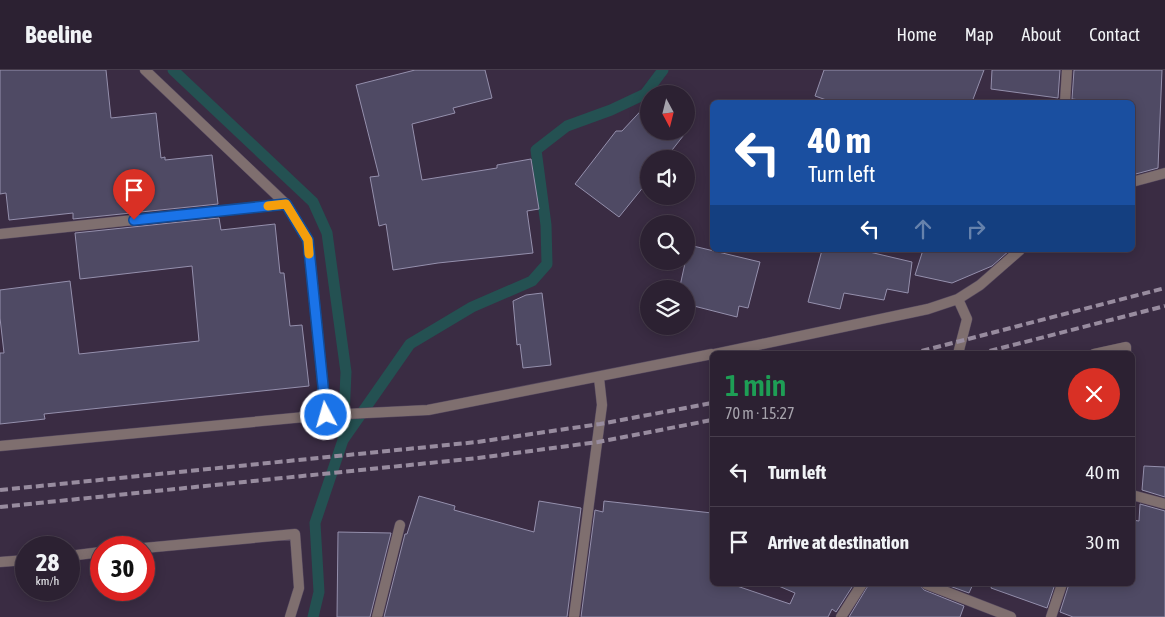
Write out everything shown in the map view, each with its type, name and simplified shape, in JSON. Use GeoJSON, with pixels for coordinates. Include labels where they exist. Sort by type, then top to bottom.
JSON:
{"type":"FeatureCollection","features":[{"type":"Feature","properties":{"kind":"street"},"geometry":{"type":"LineString","coordinates":[[146,70],[286,204],[308,240],[326,415]]}},
{"type":"Feature","properties":{"kind":"street"},"geometry":{"type":"LineString","coordinates":[[1065,100],[1067,70]]}},
{"type":"Feature","properties":{"kind":"street"},"geometry":{"type":"LineString","coordinates":[[1135,181],[1165,173]]}},
{"type":"Feature","properties":{"kind":"street"},"geometry":{"type":"LineString","coordinates":[[0,234],[286,204]]}},
{"type":"Feature","properties":{"kind":"street"},"geometry":{"type":"LineString","coordinates":[[728,351],[928,309],[958,299],[980,285],[1018,252]]}},
{"type":"Feature","properties":{"kind":"street"},"geometry":{"type":"LineString","coordinates":[[958,299],[967,319],[959,351]]}},
{"type":"Feature","properties":{"kind":"street"},"geometry":{"type":"LineString","coordinates":[[1108,351],[1126,347],[1126,351]]}},
{"type":"Feature","properties":{"kind":"street"},"geometry":{"type":"LineString","coordinates":[[0,446],[326,415],[428,410],[710,355]]}},
{"type":"Feature","properties":{"kind":"street"},"geometry":{"type":"LineString","coordinates":[[574,617],[602,405],[599,378]]}},
{"type":"Feature","properties":{"kind":"street"},"geometry":{"type":"LineString","coordinates":[[1135,496],[1165,504]]}},
{"type":"Feature","properties":{"kind":"street"},"geometry":{"type":"LineString","coordinates":[[377,617],[400,525]]}},
{"type":"Feature","properties":{"kind":"street"},"geometry":{"type":"LineString","coordinates":[[155,547],[295,534],[299,588],[290,617]]}},
{"type":"Feature","properties":{"kind":"street"},"geometry":{"type":"LineString","coordinates":[[0,562],[15,561]]}},
{"type":"Feature","properties":{"kind":"street"},"geometry":{"type":"LineString","coordinates":[[841,617],[861,586]]}},
{"type":"Feature","properties":{"kind":"street"},"geometry":{"type":"LineString","coordinates":[[931,586],[1012,617]]}},
{"type":"Feature","properties":{"kind":"street"},"geometry":{"type":"LineString","coordinates":[[1050,617],[1061,586]]}},
{"type":"Feature","properties":{"kind":"building"},"geometry":{"type":"Polygon","coordinates":[[[0,70],[106,70],[111,118],[156,113],[161,158],[165,157],[165,160],[212,155],[218,204],[73,219],[73,213],[9,220],[6,193],[0,194],[0,70]]]}},
{"type":"Feature","properties":{"kind":"building"},"geometry":{"type":"Polygon","coordinates":[[[415,70],[485,70],[492,98],[453,108],[455,113],[412,124],[422,180],[497,168],[497,165],[531,159],[539,209],[527,211],[533,253],[438,263],[393,270],[386,224],[379,226],[370,177],[379,176],[356,85],[415,70]]]}},
{"type":"Feature","properties":{"kind":"building"},"geometry":{"type":"Polygon","coordinates":[[[824,70],[984,70],[973,100],[826,100],[815,96],[824,70]]]}},
{"type":"Feature","properties":{"kind":"building"},"geometry":{"type":"Polygon","coordinates":[[[992,70],[1060,70],[1058,98],[991,89],[992,70]]]}},
{"type":"Feature","properties":{"kind":"building"},"geometry":{"type":"Polygon","coordinates":[[[1074,70],[1162,70],[1158,168],[1135,174],[1135,100],[1072,99],[1074,70]]]}},
{"type":"Feature","properties":{"kind":"building"},"geometry":{"type":"Polygon","coordinates":[[[640,112],[640,140],[680,140],[672,150],[640,150],[640,191],[619,217],[575,184],[616,131],[622,131],[640,112]]]}},
{"type":"Feature","properties":{"kind":"building"},"geometry":{"type":"Polygon","coordinates":[[[219,218],[221,230],[275,224],[280,273],[284,273],[290,326],[302,325],[309,386],[44,414],[45,419],[0,424],[0,353],[4,353],[0,318],[0,290],[70,281],[79,354],[199,341],[192,266],[80,279],[75,233],[219,218]]]}},
{"type":"Feature","properties":{"kind":"building"},"geometry":{"type":"Polygon","coordinates":[[[695,246],[710,250],[710,252],[718,252],[760,262],[748,308],[739,306],[737,317],[695,306],[695,280],[681,280],[684,270],[695,270],[695,246]]]}},
{"type":"Feature","properties":{"kind":"building"},"geometry":{"type":"Polygon","coordinates":[[[821,252],[870,252],[912,262],[908,293],[887,289],[884,300],[844,293],[840,309],[808,302],[821,252]]]}},
{"type":"Feature","properties":{"kind":"building"},"geometry":{"type":"Polygon","coordinates":[[[922,252],[1008,252],[992,266],[952,283],[915,275],[922,252]]]}},
{"type":"Feature","properties":{"kind":"building"},"geometry":{"type":"Polygon","coordinates":[[[542,293],[551,365],[523,368],[520,344],[517,345],[513,301],[526,295],[542,293]]]}},
{"type":"Feature","properties":{"kind":"building"},"geometry":{"type":"Polygon","coordinates":[[[1144,466],[1165,467],[1165,497],[1142,490],[1144,466]]]}},
{"type":"Feature","properties":{"kind":"building"},"geometry":{"type":"Polygon","coordinates":[[[419,496],[455,506],[454,510],[534,532],[539,501],[581,508],[567,617],[384,617],[405,534],[407,534],[419,496]]]}},
{"type":"Feature","properties":{"kind":"building"},"geometry":{"type":"Polygon","coordinates":[[[604,501],[710,513],[710,586],[737,586],[790,604],[795,593],[779,586],[853,586],[836,612],[832,609],[828,617],[581,617],[595,510],[603,512],[604,501]]]}},
{"type":"Feature","properties":{"kind":"building"},"geometry":{"type":"Polygon","coordinates":[[[1140,504],[1165,511],[1165,617],[1073,617],[1060,612],[1068,586],[1135,586],[1135,520],[1139,521],[1140,504]]]}},
{"type":"Feature","properties":{"kind":"building"},"geometry":{"type":"Polygon","coordinates":[[[338,532],[391,533],[370,617],[337,617],[338,532]]]}},
{"type":"Feature","properties":{"kind":"building"},"geometry":{"type":"Polygon","coordinates":[[[868,586],[921,586],[924,590],[964,606],[960,617],[849,617],[868,586]]]}},
{"type":"Feature","properties":{"kind":"building"},"geometry":{"type":"Polygon","coordinates":[[[950,586],[972,586],[969,593],[950,586]]]}},
{"type":"Feature","properties":{"kind":"building"},"geometry":{"type":"Polygon","coordinates":[[[992,586],[1054,586],[1047,608],[991,588],[992,586]]]}},
{"type":"Feature","properties":{"kind":"waterway"},"geometry":{"type":"LineString","coordinates":[[173,70],[313,202],[327,233],[346,372],[343,440],[315,523],[319,592],[313,617]]}},
{"type":"Feature","properties":{"kind":"waterway"},"geometry":{"type":"LineString","coordinates":[[343,440],[410,344],[472,307],[532,281],[547,264],[546,225],[536,150],[567,126],[611,110],[645,94],[663,70]]}},
{"type":"Feature","properties":{"kind":"railway"},"geometry":{"type":"LineString","coordinates":[[922,351],[1165,288]]}},
{"type":"Feature","properties":{"kind":"railway"},"geometry":{"type":"LineString","coordinates":[[990,351],[1165,306]]}},
{"type":"Feature","properties":{"kind":"railway"},"geometry":{"type":"LineString","coordinates":[[0,490],[477,442],[600,424],[710,403]]}},
{"type":"Feature","properties":{"kind":"railway"},"geometry":{"type":"LineString","coordinates":[[0,507],[478,458],[598,442],[710,420]]}},
{"type":"Feature","properties":{"kind":"slow traffic"},"geometry":{"type":"LineString","coordinates":[[268,206],[286,204],[308,240],[309,254]]}},
{"type":"Feature","properties":{"kind":"route"},"geometry":{"type":"LineString","coordinates":[[134,220],[286,204],[308,240],[326,415]]}}]}
